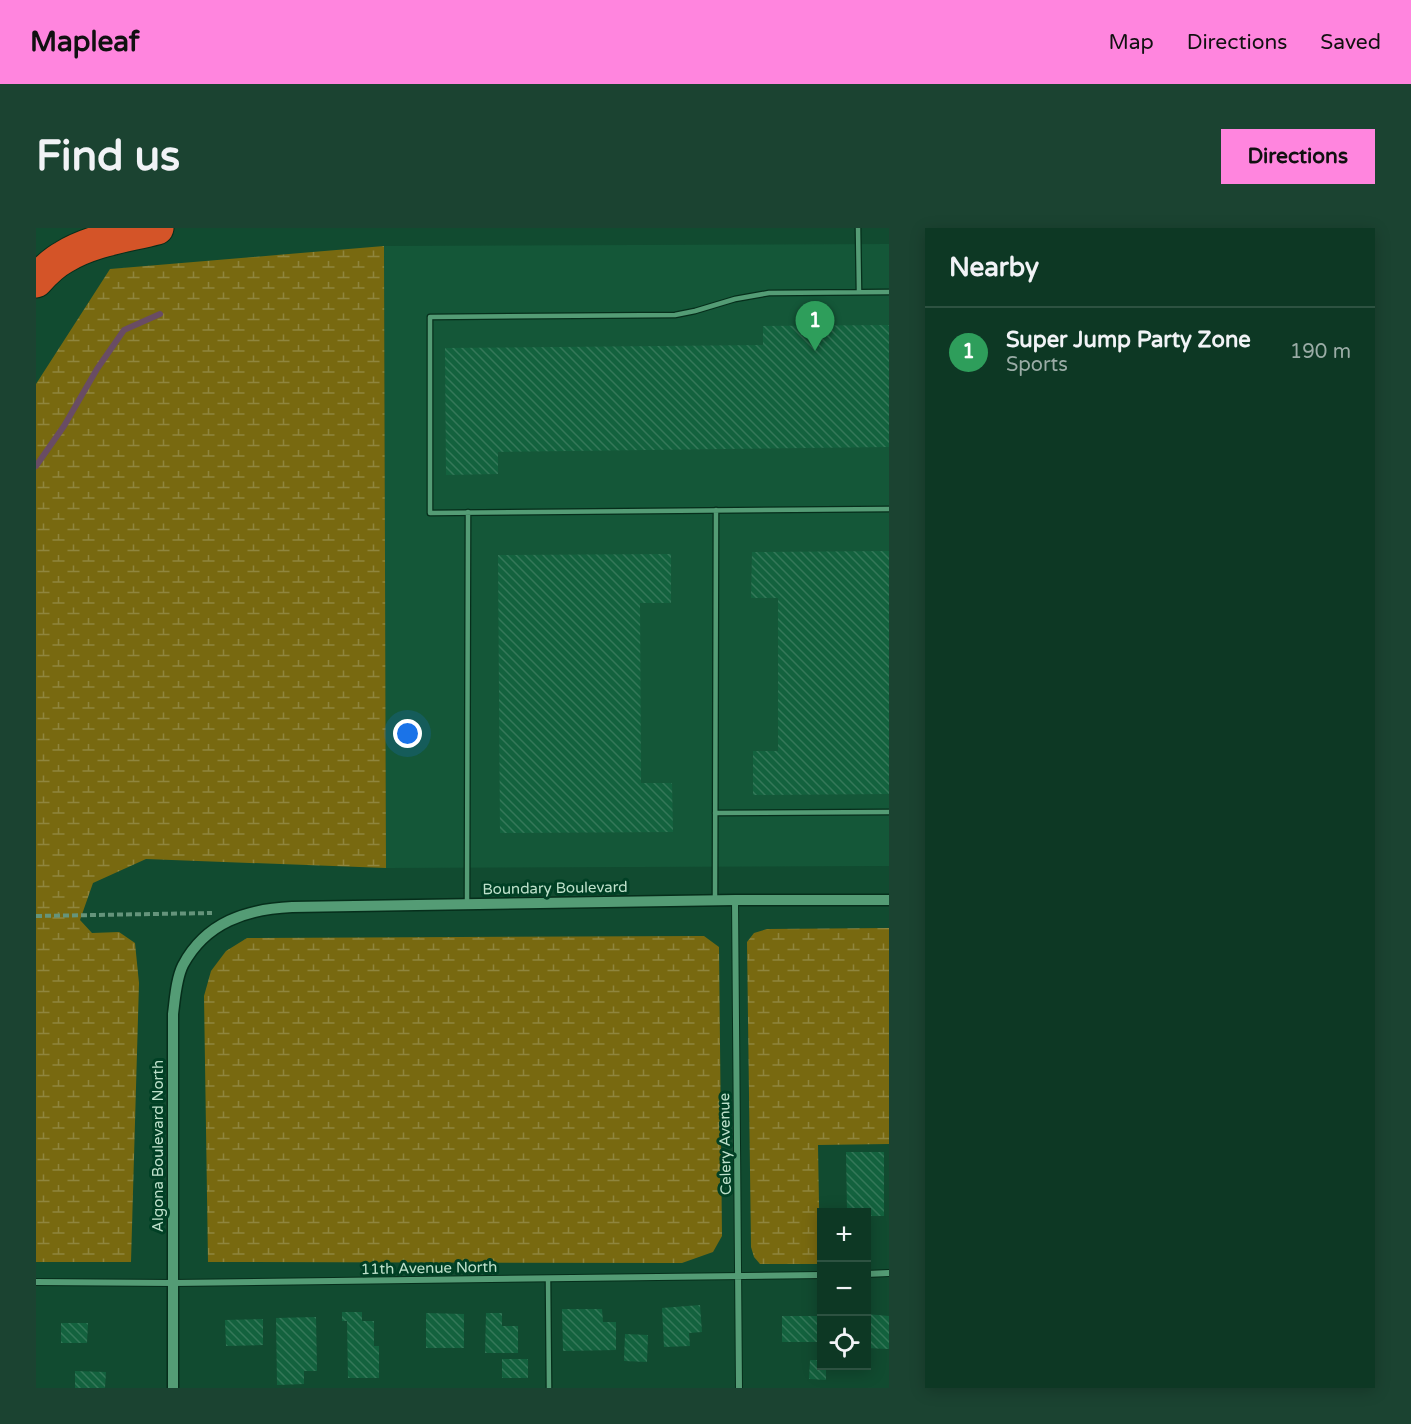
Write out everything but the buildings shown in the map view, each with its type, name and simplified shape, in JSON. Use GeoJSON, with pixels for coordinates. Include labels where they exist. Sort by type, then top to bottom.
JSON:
{"type":"FeatureCollection","features":[{"type":"Feature","properties":{"kind":"highway"},"geometry":{"type":"LineString","coordinates":[[36,281],[63,257],[84,246],[157,228]]}},
{"type":"Feature","properties":{"kind":"street","name":"Boundary Boulevard"},"geometry":{"type":"LineString","coordinates":[[224,923],[248,912],[292,907],[715,900],[889,900]]}},
{"type":"Feature","properties":{"kind":"street","name":"Celery Avenue"},"geometry":{"type":"LineString","coordinates":[[735,900],[739,1388]]}},
{"type":"Feature","properties":{"kind":"street","name":"Algona Boulevard North"},"geometry":{"type":"LineString","coordinates":[[173,1388],[173,1014],[182,966],[198,944],[224,923]]}},
{"type":"Feature","properties":{"kind":"street"},"geometry":{"type":"LineString","coordinates":[[871,1274],[889,1273]]}},
{"type":"Feature","properties":{"kind":"street","name":"11th Avenue North"},"geometry":{"type":"LineString","coordinates":[[36,1282],[173,1283],[817,1275]]}},
{"type":"Feature","properties":{"kind":"lane"},"geometry":{"type":"LineString","coordinates":[[858,228],[859,292]]}},
{"type":"Feature","properties":{"kind":"lane"},"geometry":{"type":"LineString","coordinates":[[889,292],[769,293],[735,299],[675,315],[430,317],[430,513],[889,509]]}},
{"type":"Feature","properties":{"kind":"lane"},"geometry":{"type":"LineString","coordinates":[[715,900],[716,510]]}},
{"type":"Feature","properties":{"kind":"lane"},"geometry":{"type":"LineString","coordinates":[[467,904],[468,512]]}},
{"type":"Feature","properties":{"kind":"lane"},"geometry":{"type":"LineString","coordinates":[[715,813],[889,812]]}},
{"type":"Feature","properties":{"kind":"lane"},"geometry":{"type":"LineString","coordinates":[[548,1279],[549,1388]]}},
{"type":"Feature","properties":{"kind":"path"},"geometry":{"type":"LineString","coordinates":[[36,916],[248,912]]}},
{"type":"Feature","properties":{"kind":"shaded area"},"geometry":{"type":"Polygon","coordinates":[[[889,244],[889,866],[386,868],[384,246],[889,244]]]}},
{"type":"Feature","properties":{"kind":"green space"},"geometry":{"type":"Polygon","coordinates":[[[384,246],[386,868],[146,859],[93,883],[80,920],[92,933],[119,932],[135,943],[139,983],[131,1262],[36,1262],[36,384],[110,269],[384,246]]]}},
{"type":"Feature","properties":{"kind":"green space"},"geometry":{"type":"Polygon","coordinates":[[[889,928],[889,1144],[818,1145],[817,1264],[760,1264],[754,1257],[751,1247],[747,942],[754,933],[767,929],[889,928]]]}},
{"type":"Feature","properties":{"kind":"green space"},"geometry":{"type":"Polygon","coordinates":[[[704,936],[719,947],[722,1236],[713,1252],[682,1263],[208,1262],[204,996],[211,971],[226,951],[247,938],[704,936]]]}},
{"type":"Feature","properties":{"kind":"waterway"},"geometry":{"type":"LineString","coordinates":[[36,466],[124,330],[160,314]]}},
{"type":"Feature","properties":{"kind":"place","name":"Super Jump Party Zone"},"geometry":{"type":"Point","coordinates":[815,351]}}]}
